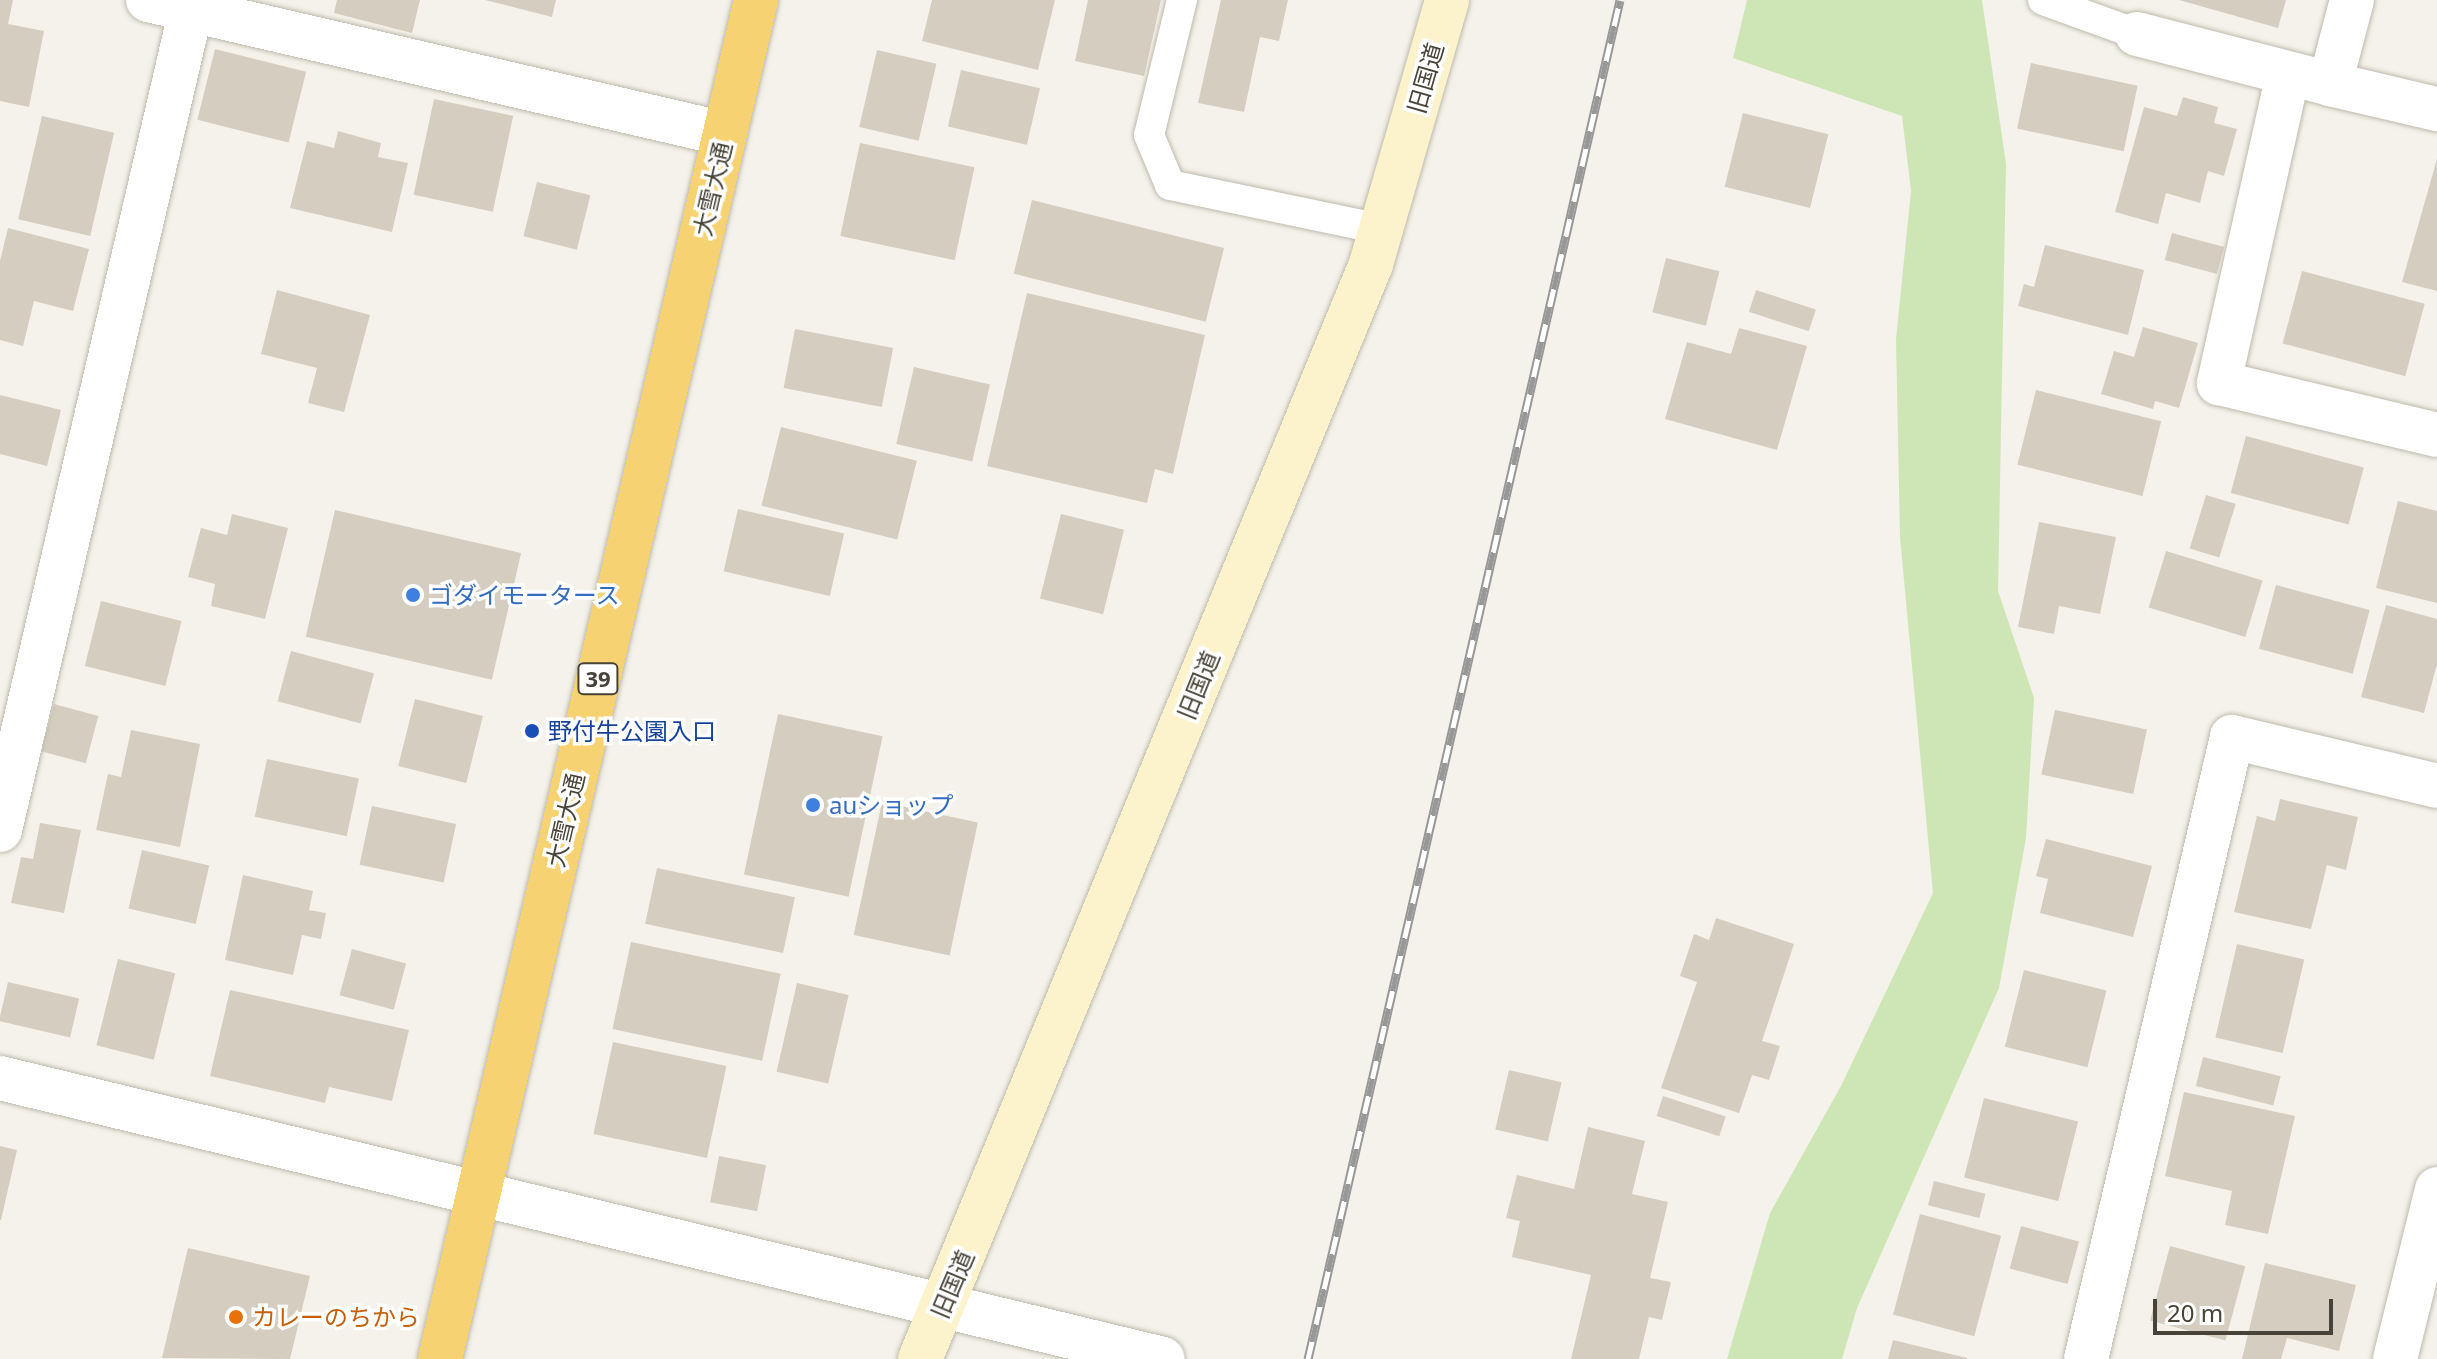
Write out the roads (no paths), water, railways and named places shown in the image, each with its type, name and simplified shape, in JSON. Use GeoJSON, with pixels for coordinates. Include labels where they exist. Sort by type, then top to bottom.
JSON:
{"type":"FeatureCollection","features":[{"type":"Feature","properties":{"kind":"highway","name":"大雪大通"},"geometry":{"type":"LineString","coordinates":[[440,1359],[756,0]]}},
{"type":"Feature","properties":{"kind":"street"},"geometry":{"type":"LineString","coordinates":[[148,0],[725,134]]}},
{"type":"Feature","properties":{"kind":"street"},"geometry":{"type":"LineString","coordinates":[[2330,84],[2352,0]]}},
{"type":"Feature","properties":{"kind":"street","name":"旧国道"},"geometry":{"type":"LineString","coordinates":[[920,1359],[1381,229],[1443,1]]}},
{"type":"Feature","properties":{"kind":"street"},"geometry":{"type":"LineString","coordinates":[[0,830],[191,9]]}},
{"type":"Feature","properties":{"kind":"street"},"geometry":{"type":"LineString","coordinates":[[2137,34],[2437,109]]}},
{"type":"Feature","properties":{"kind":"street"},"geometry":{"type":"LineString","coordinates":[[2288,74],[2219,383],[2437,435]]}},
{"type":"Feature","properties":{"kind":"street"},"geometry":{"type":"LineString","coordinates":[[2086,1359],[2232,737],[2437,786]]}},
{"type":"Feature","properties":{"kind":"street"},"geometry":{"type":"LineString","coordinates":[[0,1078],[478,1191],[942,1310],[1163,1359]]}},
{"type":"Feature","properties":{"kind":"street"},"geometry":{"type":"LineString","coordinates":[[2395,1359],[2437,1189]]}},
{"type":"Feature","properties":{"kind":"lane"},"geometry":{"type":"LineString","coordinates":[[1182,0],[1149,135],[1170,185],[1381,229]]}},
{"type":"Feature","properties":{"kind":"lane"},"geometry":{"type":"LineString","coordinates":[[2043,0],[2137,34]]}},
{"type":"Feature","properties":{"kind":"railway"},"geometry":{"type":"LineString","coordinates":[[1308,1359],[1620,0]]}},
{"type":"Feature","properties":{"kind":"place","name":"ゴダイモータース"},"geometry":{"type":"Point","coordinates":[413,595]}},
{"type":"Feature","properties":{"kind":"place","name":"野付牛公園入口"},"geometry":{"type":"Point","coordinates":[532,731]}},
{"type":"Feature","properties":{"kind":"place","name":"auショップ"},"geometry":{"type":"Point","coordinates":[813,805]}},
{"type":"Feature","properties":{"kind":"place","name":"カレーのちから"},"geometry":{"type":"Point","coordinates":[236,1317]}}]}
